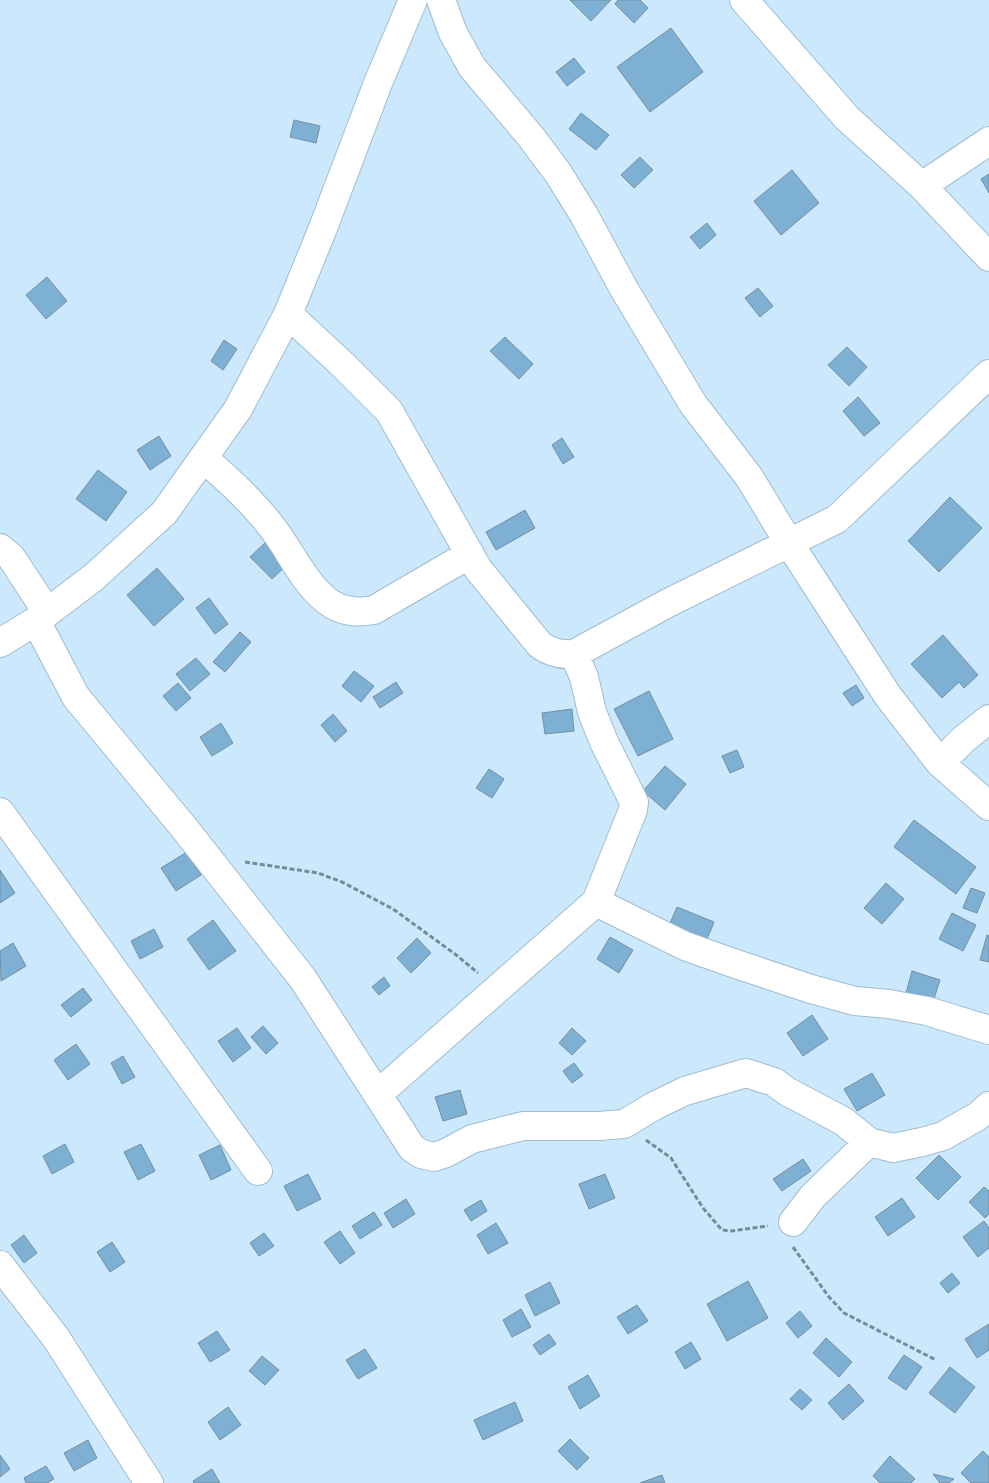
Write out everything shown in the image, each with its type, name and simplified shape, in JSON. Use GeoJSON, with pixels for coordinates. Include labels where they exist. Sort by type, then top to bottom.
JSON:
{"type":"FeatureCollection","features":[{"type":"Feature","properties":{"kind":"street"},"geometry":{"type":"LineString","coordinates":[[0,643],[94,577],[164,513],[238,409],[288,314],[378,83],[413,0]]}},
{"type":"Feature","properties":{"kind":"street"},"geometry":{"type":"LineString","coordinates":[[441,0],[453,33],[472,67],[531,137],[558,173],[584,214],[624,289],[693,404],[749,477],[789,543],[888,696],[940,763],[989,806]]}},
{"type":"Feature","properties":{"kind":"street"},"geometry":{"type":"LineString","coordinates":[[744,0],[847,118],[922,186],[989,257]]}},
{"type":"Feature","properties":{"kind":"street"},"geometry":{"type":"LineString","coordinates":[[922,186],[989,141]]}},
{"type":"Feature","properties":{"kind":"street"},"geometry":{"type":"LineString","coordinates":[[288,314],[342,364],[389,412],[478,569],[540,645],[549,651],[564,655],[574,654],[668,603],[837,519],[989,374]]}},
{"type":"Feature","properties":{"kind":"street"},"geometry":{"type":"LineString","coordinates":[[203,458],[248,498],[272,526],[313,586],[327,600],[344,609],[358,613],[374,610],[470,554]]}},
{"type":"Feature","properties":{"kind":"street"},"geometry":{"type":"LineString","coordinates":[[0,548],[11,557],[41,616],[76,697],[191,837],[303,979],[412,1148],[421,1154],[434,1157],[446,1153],[472,1139],[523,1126],[599,1126],[624,1124],[654,1106],[685,1091],[746,1073],[774,1082],[788,1092],[844,1121],[869,1142],[893,1148],[943,1136],[978,1116],[989,1106]]}},
{"type":"Feature","properties":{"kind":"street"},"geometry":{"type":"LineString","coordinates":[[378,1094],[596,902],[633,810],[634,802],[604,742],[592,712],[584,677],[574,654]]}},
{"type":"Feature","properties":{"kind":"street"},"geometry":{"type":"LineString","coordinates":[[940,763],[964,739],[989,719]]}},
{"type":"Feature","properties":{"kind":"street"},"geometry":{"type":"LineString","coordinates":[[0,812],[258,1172]]}},
{"type":"Feature","properties":{"kind":"street"},"geometry":{"type":"LineString","coordinates":[[596,902],[685,946],[733,964],[856,1001],[889,1004],[927,1011],[989,1030]]}},
{"type":"Feature","properties":{"kind":"street"},"geometry":{"type":"LineString","coordinates":[[793,1222],[813,1196],[869,1142]]}},
{"type":"Feature","properties":{"kind":"street"},"geometry":{"type":"LineString","coordinates":[[0,1264],[56,1338],[149,1483]]}},
{"type":"Feature","properties":{"kind":"path"},"geometry":{"type":"LineString","coordinates":[[242,861],[318,873],[342,882],[393,910],[427,933],[477,972],[495,990]]}},
{"type":"Feature","properties":{"kind":"path"},"geometry":{"type":"LineString","coordinates":[[624,1124],[671,1158],[703,1208],[722,1230],[731,1231],[793,1222],[789,1241],[829,1298],[844,1313],[936,1360]]}},
{"type":"Feature","properties":{"kind":"building"},"geometry":{"type":"Polygon","coordinates":[[[570,0],[611,0],[591,21],[570,0]]]}},
{"type":"Feature","properties":{"kind":"building"},"geometry":{"type":"Polygon","coordinates":[[[618,0],[640,0],[648,8],[634,23],[615,4],[618,0]]]}},
{"type":"Feature","properties":{"kind":"building"},"geometry":{"type":"Polygon","coordinates":[[[671,28],[703,72],[650,112],[617,67],[671,28]]]}},
{"type":"Feature","properties":{"kind":"building"},"geometry":{"type":"Polygon","coordinates":[[[574,58],[585,72],[567,86],[556,72],[574,58]]]}},
{"type":"Feature","properties":{"kind":"building"},"geometry":{"type":"Polygon","coordinates":[[[581,113],[609,135],[596,150],[569,129],[581,113]]]}},
{"type":"Feature","properties":{"kind":"building"},"geometry":{"type":"Polygon","coordinates":[[[294,120],[320,126],[316,143],[290,137],[294,120]]]}},
{"type":"Feature","properties":{"kind":"building"},"geometry":{"type":"Polygon","coordinates":[[[640,157],[653,170],[634,188],[621,175],[640,157]]]}},
{"type":"Feature","properties":{"kind":"building"},"geometry":{"type":"Polygon","coordinates":[[[792,170],[819,203],[781,235],[754,201],[792,170]]]}},
{"type":"Feature","properties":{"kind":"building"},"geometry":{"type":"Polygon","coordinates":[[[989,174],[989,193],[981,179],[989,174]]]}},
{"type":"Feature","properties":{"kind":"building"},"geometry":{"type":"Polygon","coordinates":[[[707,223],[716,235],[700,249],[690,237],[707,223]]]}},
{"type":"Feature","properties":{"kind":"building"},"geometry":{"type":"Polygon","coordinates":[[[47,277],[67,301],[46,319],[26,295],[47,277]]]}},
{"type":"Feature","properties":{"kind":"building"},"geometry":{"type":"Polygon","coordinates":[[[758,288],[773,306],[760,317],[745,298],[758,288]]]}},
{"type":"Feature","properties":{"kind":"building"},"geometry":{"type":"Polygon","coordinates":[[[505,337],[533,364],[519,379],[490,351],[505,337]]]}},
{"type":"Feature","properties":{"kind":"building"},"geometry":{"type":"Polygon","coordinates":[[[224,340],[237,349],[223,370],[211,361],[224,340]]]}},
{"type":"Feature","properties":{"kind":"building"},"geometry":{"type":"Polygon","coordinates":[[[847,347],[867,367],[849,386],[828,365],[847,347]]]}},
{"type":"Feature","properties":{"kind":"building"},"geometry":{"type":"Polygon","coordinates":[[[858,397],[880,423],[864,436],[843,411],[858,397]]]}},
{"type":"Feature","properties":{"kind":"building"},"geometry":{"type":"Polygon","coordinates":[[[159,436],[171,456],[150,470],[137,450],[159,436]]]}},
{"type":"Feature","properties":{"kind":"building"},"geometry":{"type":"Polygon","coordinates":[[[562,438],[574,457],[563,464],[552,445],[562,438]]]}},
{"type":"Feature","properties":{"kind":"building"},"geometry":{"type":"Polygon","coordinates":[[[98,470],[127,492],[106,521],[76,499],[98,470]]]}},
{"type":"Feature","properties":{"kind":"building"},"geometry":{"type":"Polygon","coordinates":[[[950,497],[982,528],[939,572],[908,541],[950,497]]]}},
{"type":"Feature","properties":{"kind":"building"},"geometry":{"type":"Polygon","coordinates":[[[525,510],[535,528],[496,550],[486,532],[525,510]]]}},
{"type":"Feature","properties":{"kind":"building"},"geometry":{"type":"Polygon","coordinates":[[[267,541],[289,563],[272,579],[250,557],[267,541]]]}},
{"type":"Feature","properties":{"kind":"building"},"geometry":{"type":"Polygon","coordinates":[[[157,568],[184,599],[154,626],[127,595],[157,568]]]}},
{"type":"Feature","properties":{"kind":"building"},"geometry":{"type":"Polygon","coordinates":[[[209,598],[228,624],[215,634],[196,608],[209,598]]]}},
{"type":"Feature","properties":{"kind":"building"},"geometry":{"type":"Polygon","coordinates":[[[240,632],[251,642],[225,672],[213,662],[240,632]]]}},
{"type":"Feature","properties":{"kind":"building"},"geometry":{"type":"Polygon","coordinates":[[[943,635],[978,675],[964,688],[959,682],[942,698],[911,664],[943,635]]]}},
{"type":"Feature","properties":{"kind":"building"},"geometry":{"type":"Polygon","coordinates":[[[196,658],[210,674],[190,691],[176,674],[196,658]]]}},
{"type":"Feature","properties":{"kind":"building"},"geometry":{"type":"Polygon","coordinates":[[[354,671],[374,686],[361,702],[342,686],[354,671]]]}},
{"type":"Feature","properties":{"kind":"building"},"geometry":{"type":"Polygon","coordinates":[[[396,682],[403,693],[380,708],[373,697],[396,682]]]}},
{"type":"Feature","properties":{"kind":"building"},"geometry":{"type":"Polygon","coordinates":[[[178,683],[191,698],[176,711],[163,696],[178,683]]]}},
{"type":"Feature","properties":{"kind":"building"},"geometry":{"type":"Polygon","coordinates":[[[856,685],[864,698],[852,706],[843,693],[856,685]]]}},
{"type":"Feature","properties":{"kind":"building"},"geometry":{"type":"Polygon","coordinates":[[[649,691],[673,739],[638,756],[614,709],[649,691]]]}},
{"type":"Feature","properties":{"kind":"building"},"geometry":{"type":"Polygon","coordinates":[[[572,709],[574,731],[545,734],[542,713],[572,709]]]}},
{"type":"Feature","properties":{"kind":"building"},"geometry":{"type":"Polygon","coordinates":[[[333,714],[347,731],[335,742],[321,725],[333,714]]]}},
{"type":"Feature","properties":{"kind":"building"},"geometry":{"type":"Polygon","coordinates":[[[221,723],[233,743],[212,756],[200,737],[221,723]]]}},
{"type":"Feature","properties":{"kind":"building"},"geometry":{"type":"Polygon","coordinates":[[[737,750],[744,767],[730,773],[722,756],[737,750]]]}},
{"type":"Feature","properties":{"kind":"building"},"geometry":{"type":"Polygon","coordinates":[[[665,766],[686,784],[665,810],[643,791],[665,766]]]}},
{"type":"Feature","properties":{"kind":"building"},"geometry":{"type":"Polygon","coordinates":[[[489,769],[504,779],[492,798],[476,788],[489,769]]]}},
{"type":"Feature","properties":{"kind":"building"},"geometry":{"type":"Polygon","coordinates":[[[914,820],[976,867],[956,894],[894,847],[914,820]]]}},
{"type":"Feature","properties":{"kind":"building"},"geometry":{"type":"Polygon","coordinates":[[[187,852],[201,875],[176,891],[161,868],[187,852]]]}},
{"type":"Feature","properties":{"kind":"building"},"geometry":{"type":"Polygon","coordinates":[[[0,870],[15,893],[0,903],[0,870]]]}},
{"type":"Feature","properties":{"kind":"building"},"geometry":{"type":"Polygon","coordinates":[[[886,883],[904,899],[882,924],[864,908],[886,883]]]}},
{"type":"Feature","properties":{"kind":"building"},"geometry":{"type":"Polygon","coordinates":[[[971,888],[985,893],[977,913],[963,908],[971,888]]]}},
{"type":"Feature","properties":{"kind":"building"},"geometry":{"type":"Polygon","coordinates":[[[677,907],[714,922],[705,944],[668,928],[677,907]]]}},
{"type":"Feature","properties":{"kind":"building"},"geometry":{"type":"Polygon","coordinates":[[[952,913],[976,925],[963,951],[939,939],[952,913]]]}},
{"type":"Feature","properties":{"kind":"building"},"geometry":{"type":"Polygon","coordinates":[[[213,920],[236,951],[209,970],[187,939],[213,920]]]}},
{"type":"Feature","properties":{"kind":"building"},"geometry":{"type":"Polygon","coordinates":[[[154,929],[163,947],[140,959],[131,941],[154,929]]]}},
{"type":"Feature","properties":{"kind":"building"},"geometry":{"type":"Polygon","coordinates":[[[987,935],[989,936],[989,962],[980,960],[987,935]]]}},
{"type":"Feature","properties":{"kind":"building"},"geometry":{"type":"Polygon","coordinates":[[[610,937],[633,950],[619,973],[597,959],[610,937]]]}},
{"type":"Feature","properties":{"kind":"building"},"geometry":{"type":"Polygon","coordinates":[[[417,938],[431,953],[411,973],[397,958],[417,938]]]}},
{"type":"Feature","properties":{"kind":"building"},"geometry":{"type":"Polygon","coordinates":[[[13,943],[26,966],[1,981],[0,951],[13,943]]]}},
{"type":"Feature","properties":{"kind":"building"},"geometry":{"type":"Polygon","coordinates":[[[912,971],[940,980],[932,1005],[905,997],[912,971]]]}},
{"type":"Feature","properties":{"kind":"building"},"geometry":{"type":"Polygon","coordinates":[[[384,977],[390,986],[379,995],[372,987],[384,977]]]}},
{"type":"Feature","properties":{"kind":"building"},"geometry":{"type":"Polygon","coordinates":[[[83,988],[92,1000],[71,1017],[61,1005],[83,988]]]}},
{"type":"Feature","properties":{"kind":"building"},"geometry":{"type":"Polygon","coordinates":[[[812,1015],[828,1039],[803,1056],[787,1033],[812,1015]]]}},
{"type":"Feature","properties":{"kind":"building"},"geometry":{"type":"Polygon","coordinates":[[[263,1026],[278,1043],[266,1054],[251,1037],[263,1026]]]}},
{"type":"Feature","properties":{"kind":"building"},"geometry":{"type":"Polygon","coordinates":[[[237,1028],[251,1048],[233,1062],[218,1041],[237,1028]]]}},
{"type":"Feature","properties":{"kind":"building"},"geometry":{"type":"Polygon","coordinates":[[[572,1028],[586,1041],[572,1055],[559,1043],[572,1028]]]}},
{"type":"Feature","properties":{"kind":"building"},"geometry":{"type":"Polygon","coordinates":[[[76,1044],[90,1064],[68,1080],[54,1060],[76,1044]]]}},
{"type":"Feature","properties":{"kind":"building"},"geometry":{"type":"Polygon","coordinates":[[[123,1056],[135,1077],[122,1084],[111,1063],[123,1056]]]}},
{"type":"Feature","properties":{"kind":"building"},"geometry":{"type":"Polygon","coordinates":[[[574,1063],[583,1075],[572,1083],[563,1071],[574,1063]]]}},
{"type":"Feature","properties":{"kind":"building"},"geometry":{"type":"Polygon","coordinates":[[[872,1073],[885,1095],[857,1111],[844,1089],[872,1073]]]}},
{"type":"Feature","properties":{"kind":"building"},"geometry":{"type":"Polygon","coordinates":[[[460,1090],[467,1114],[443,1121],[435,1097],[460,1090]]]}},
{"type":"Feature","properties":{"kind":"building"},"geometry":{"type":"Polygon","coordinates":[[[65,1144],[74,1162],[52,1174],[43,1156],[65,1144]]]}},
{"type":"Feature","properties":{"kind":"building"},"geometry":{"type":"Polygon","coordinates":[[[141,1144],[155,1171],[138,1180],[124,1152],[141,1144]]]}},
{"type":"Feature","properties":{"kind":"building"},"geometry":{"type":"Polygon","coordinates":[[[220,1145],[231,1170],[211,1180],[199,1155],[220,1145]]]}},
{"type":"Feature","properties":{"kind":"building"},"geometry":{"type":"Polygon","coordinates":[[[939,1155],[961,1177],[938,1200],[916,1178],[939,1155]]]}},
{"type":"Feature","properties":{"kind":"building"},"geometry":{"type":"Polygon","coordinates":[[[803,1159],[811,1171],[782,1191],[773,1179],[803,1159]]]}},
{"type":"Feature","properties":{"kind":"building"},"geometry":{"type":"Polygon","coordinates":[[[308,1174],[321,1199],[297,1211],[284,1186],[308,1174]]]}},
{"type":"Feature","properties":{"kind":"building"},"geometry":{"type":"Polygon","coordinates":[[[605,1174],[615,1198],[589,1209],[579,1184],[605,1174]]]}},
{"type":"Feature","properties":{"kind":"building"},"geometry":{"type":"Polygon","coordinates":[[[984,1187],[989,1191],[989,1214],[985,1218],[969,1202],[984,1187]]]}},
{"type":"Feature","properties":{"kind":"building"},"geometry":{"type":"Polygon","coordinates":[[[902,1198],[915,1217],[888,1236],[875,1217],[902,1198]]]}},
{"type":"Feature","properties":{"kind":"building"},"geometry":{"type":"Polygon","coordinates":[[[406,1199],[415,1214],[393,1228],[384,1213],[406,1199]]]}},
{"type":"Feature","properties":{"kind":"building"},"geometry":{"type":"Polygon","coordinates":[[[481,1200],[487,1211],[471,1221],[464,1210],[481,1200]]]}},
{"type":"Feature","properties":{"kind":"building"},"geometry":{"type":"Polygon","coordinates":[[[374,1212],[382,1225],[360,1239],[352,1226],[374,1212]]]}},
{"type":"Feature","properties":{"kind":"building"},"geometry":{"type":"Polygon","coordinates":[[[984,1221],[989,1228],[989,1248],[978,1257],[963,1237],[984,1221]]]}},
{"type":"Feature","properties":{"kind":"building"},"geometry":{"type":"Polygon","coordinates":[[[496,1223],[508,1243],[488,1254],[477,1235],[496,1223]]]}},
{"type":"Feature","properties":{"kind":"building"},"geometry":{"type":"Polygon","coordinates":[[[340,1231],[355,1253],[340,1264],[324,1242],[340,1231]]]}},
{"type":"Feature","properties":{"kind":"building"},"geometry":{"type":"Polygon","coordinates":[[[264,1233],[274,1246],[259,1256],[250,1243],[264,1233]]]}},
{"type":"Feature","properties":{"kind":"building"},"geometry":{"type":"Polygon","coordinates":[[[24,1235],[37,1253],[24,1263],[11,1245],[24,1235]]]}},
{"type":"Feature","properties":{"kind":"building"},"geometry":{"type":"Polygon","coordinates":[[[112,1242],[125,1262],[110,1272],[97,1252],[112,1242]]]}},
{"type":"Feature","properties":{"kind":"building"},"geometry":{"type":"Polygon","coordinates":[[[952,1273],[960,1283],[948,1293],[940,1283],[952,1273]]]}},
{"type":"Feature","properties":{"kind":"building"},"geometry":{"type":"Polygon","coordinates":[[[748,1281],[768,1318],[727,1341],[707,1304],[748,1281]]]}},
{"type":"Feature","properties":{"kind":"building"},"geometry":{"type":"Polygon","coordinates":[[[550,1282],[560,1303],[535,1316],[525,1295],[550,1282]]]}},
{"type":"Feature","properties":{"kind":"building"},"geometry":{"type":"Polygon","coordinates":[[[637,1305],[648,1321],[628,1334],[617,1317],[637,1305]]]}},
{"type":"Feature","properties":{"kind":"building"},"geometry":{"type":"Polygon","coordinates":[[[521,1309],[531,1327],[512,1337],[503,1320],[521,1309]]]}},
{"type":"Feature","properties":{"kind":"building"},"geometry":{"type":"Polygon","coordinates":[[[800,1311],[812,1326],[798,1338],[786,1323],[800,1311]]]}},
{"type":"Feature","properties":{"kind":"building"},"geometry":{"type":"Polygon","coordinates":[[[989,1324],[989,1350],[977,1358],[965,1339],[989,1324]]]}},
{"type":"Feature","properties":{"kind":"building"},"geometry":{"type":"Polygon","coordinates":[[[217,1331],[230,1350],[210,1362],[198,1343],[217,1331]]]}},
{"type":"Feature","properties":{"kind":"building"},"geometry":{"type":"Polygon","coordinates":[[[549,1334],[556,1344],[540,1355],[533,1345],[549,1334]]]}},
{"type":"Feature","properties":{"kind":"building"},"geometry":{"type":"Polygon","coordinates":[[[826,1338],[852,1362],[839,1377],[813,1353],[826,1338]]]}},
{"type":"Feature","properties":{"kind":"building"},"geometry":{"type":"Polygon","coordinates":[[[691,1342],[701,1359],[685,1369],[675,1352],[691,1342]]]}},
{"type":"Feature","properties":{"kind":"building"},"geometry":{"type":"Polygon","coordinates":[[[365,1349],[377,1368],[358,1379],[346,1360],[365,1349]]]}},
{"type":"Feature","properties":{"kind":"building"},"geometry":{"type":"Polygon","coordinates":[[[904,1355],[922,1367],[906,1390],[888,1378],[904,1355]]]}},
{"type":"Feature","properties":{"kind":"building"},"geometry":{"type":"Polygon","coordinates":[[[262,1356],[279,1370],[265,1385],[249,1371],[262,1356]]]}},
{"type":"Feature","properties":{"kind":"building"},"geometry":{"type":"Polygon","coordinates":[[[950,1367],[975,1387],[955,1413],[929,1393],[950,1367]]]}},
{"type":"Feature","properties":{"kind":"building"},"geometry":{"type":"Polygon","coordinates":[[[588,1375],[600,1396],[580,1409],[568,1387],[588,1375]]]}},
{"type":"Feature","properties":{"kind":"building"},"geometry":{"type":"Polygon","coordinates":[[[849,1384],[864,1401],[843,1420],[828,1403],[849,1384]]]}},
{"type":"Feature","properties":{"kind":"building"},"geometry":{"type":"Polygon","coordinates":[[[800,1389],[812,1400],[802,1410],[790,1399],[800,1389]]]}},
{"type":"Feature","properties":{"kind":"building"},"geometry":{"type":"Polygon","coordinates":[[[515,1402],[523,1421],[483,1440],[474,1420],[515,1402]]]}},
{"type":"Feature","properties":{"kind":"building"},"geometry":{"type":"Polygon","coordinates":[[[228,1407],[241,1425],[220,1440],[208,1422],[228,1407]]]}},
{"type":"Feature","properties":{"kind":"building"},"geometry":{"type":"Polygon","coordinates":[[[570,1439],[589,1458],[577,1470],[558,1451],[570,1439]]]}},
{"type":"Feature","properties":{"kind":"building"},"geometry":{"type":"Polygon","coordinates":[[[88,1440],[97,1458],[74,1471],[64,1453],[88,1440]]]}},
{"type":"Feature","properties":{"kind":"building"},"geometry":{"type":"Polygon","coordinates":[[[983,1451],[989,1457],[989,1483],[971,1483],[961,1473],[983,1451]]]}},
{"type":"Feature","properties":{"kind":"building"},"geometry":{"type":"Polygon","coordinates":[[[0,1455],[10,1469],[0,1477],[0,1455]]]}},
{"type":"Feature","properties":{"kind":"building"},"geometry":{"type":"Polygon","coordinates":[[[890,1456],[915,1479],[911,1483],[880,1483],[873,1476],[890,1456]]]}},
{"type":"Feature","properties":{"kind":"building"},"geometry":{"type":"Polygon","coordinates":[[[46,1466],[54,1479],[47,1483],[26,1483],[24,1478],[46,1466]]]}},
{"type":"Feature","properties":{"kind":"building"},"geometry":{"type":"Polygon","coordinates":[[[212,1469],[220,1483],[194,1483],[193,1481],[212,1469]]]}},
{"type":"Feature","properties":{"kind":"building"},"geometry":{"type":"Polygon","coordinates":[[[933,1474],[954,1479],[949,1483],[940,1483],[933,1474]]]}},
{"type":"Feature","properties":{"kind":"building"},"geometry":{"type":"Polygon","coordinates":[[[662,1475],[665,1483],[640,1483],[662,1475]]]}}]}
